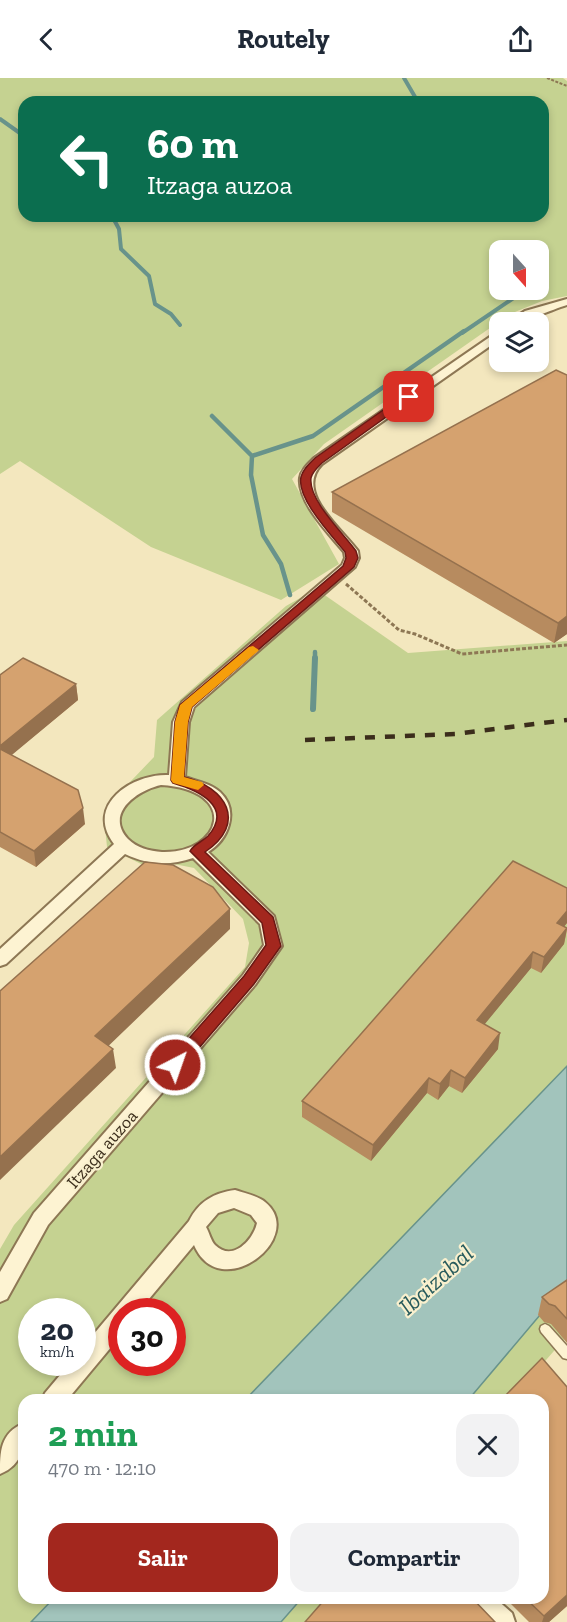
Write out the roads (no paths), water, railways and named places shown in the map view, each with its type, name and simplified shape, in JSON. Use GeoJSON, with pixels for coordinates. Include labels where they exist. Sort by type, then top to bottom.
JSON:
{"type":"FeatureCollection","features":[{"type":"Feature","properties":{"kind":"street"},"geometry":{"type":"LineString","coordinates":[[532,312],[567,302]]}},
{"type":"Feature","properties":{"kind":"street"},"geometry":{"type":"LineString","coordinates":[[177,780],[182,722],[187,705],[339,578],[352,558],[351,551],[324,520],[308,493],[306,479],[309,470],[318,461],[489,341]]}},
{"type":"Feature","properties":{"kind":"street"},"geometry":{"type":"LineString","coordinates":[[160,780],[177,780],[195,784],[209,792],[219,803],[223,816],[220,829],[211,841],[196,851],[166,858],[136,852],[124,845],[115,835],[111,823],[113,811],[119,800],[144,784],[160,780]]}},
{"type":"Feature","properties":{"kind":"street"},"geometry":{"type":"LineString","coordinates":[[0,958],[124,845]]}},
{"type":"Feature","properties":{"kind":"street","name":"Itzaga auzoa"},"geometry":{"type":"LineString","coordinates":[[0,1292],[41,1219],[249,980],[273,946],[268,921],[196,851]]}},
{"type":"Feature","properties":{"kind":"street"},"geometry":{"type":"LineString","coordinates":[[137,1298],[196,1227]]}},
{"type":"Feature","properties":{"kind":"street"},"geometry":{"type":"LineString","coordinates":[[58,1394],[108,1334]]}},
{"type":"Feature","properties":{"kind":"street"},"geometry":{"type":"LineString","coordinates":[[0,1463],[18,1441]]}},
{"type":"Feature","properties":{"kind":"street"},"geometry":{"type":"LineString","coordinates":[[484,1604],[503,1622]]}},
{"type":"Feature","properties":{"kind":"lane"},"geometry":{"type":"LineString","coordinates":[[545,1329],[567,1354]]}},
{"type":"Feature","properties":{"kind":"water","name":"Ibaizabal"},"geometry":{"type":"Polygon","coordinates":[[[567,1066],[567,1283],[473,1394],[251,1394],[567,1066]]]}},
{"type":"Feature","properties":{"kind":"water"},"geometry":{"type":"Polygon","coordinates":[[[48,1604],[297,1604],[281,1622],[31,1622],[48,1604]]]}},
{"type":"Feature","properties":{"kind":"waterway"},"geometry":{"type":"LineString","coordinates":[[404,78],[414,96]]}},
{"type":"Feature","properties":{"kind":"waterway"},"geometry":{"type":"LineString","coordinates":[[0,119],[18,132]]}},
{"type":"Feature","properties":{"kind":"waterway"},"geometry":{"type":"LineString","coordinates":[[115,222],[119,229],[121,249],[149,276],[155,304],[171,314],[180,325]]}},
{"type":"Feature","properties":{"kind":"waterway"},"geometry":{"type":"LineString","coordinates":[[462,333],[511,300]]}},
{"type":"Feature","properties":{"kind":"waterway"},"geometry":{"type":"LineString","coordinates":[[252,456],[313,436],[464,331]]}},
{"type":"Feature","properties":{"kind":"waterway"},"geometry":{"type":"LineString","coordinates":[[212,416],[252,456]]}},
{"type":"Feature","properties":{"kind":"waterway"},"geometry":{"type":"LineString","coordinates":[[252,456],[251,475],[263,535],[281,564],[290,595]]}},
{"type":"Feature","properties":{"kind":"waterway"},"geometry":{"type":"LineString","coordinates":[[315,652],[315,658]]}},
{"type":"Feature","properties":{"kind":"waterway"},"geometry":{"type":"LineString","coordinates":[[313,709],[315,658]]}},
{"type":"Feature","properties":{"kind":"railway"},"geometry":{"type":"LineString","coordinates":[[305,740],[455,734],[567,720]]}}]}
